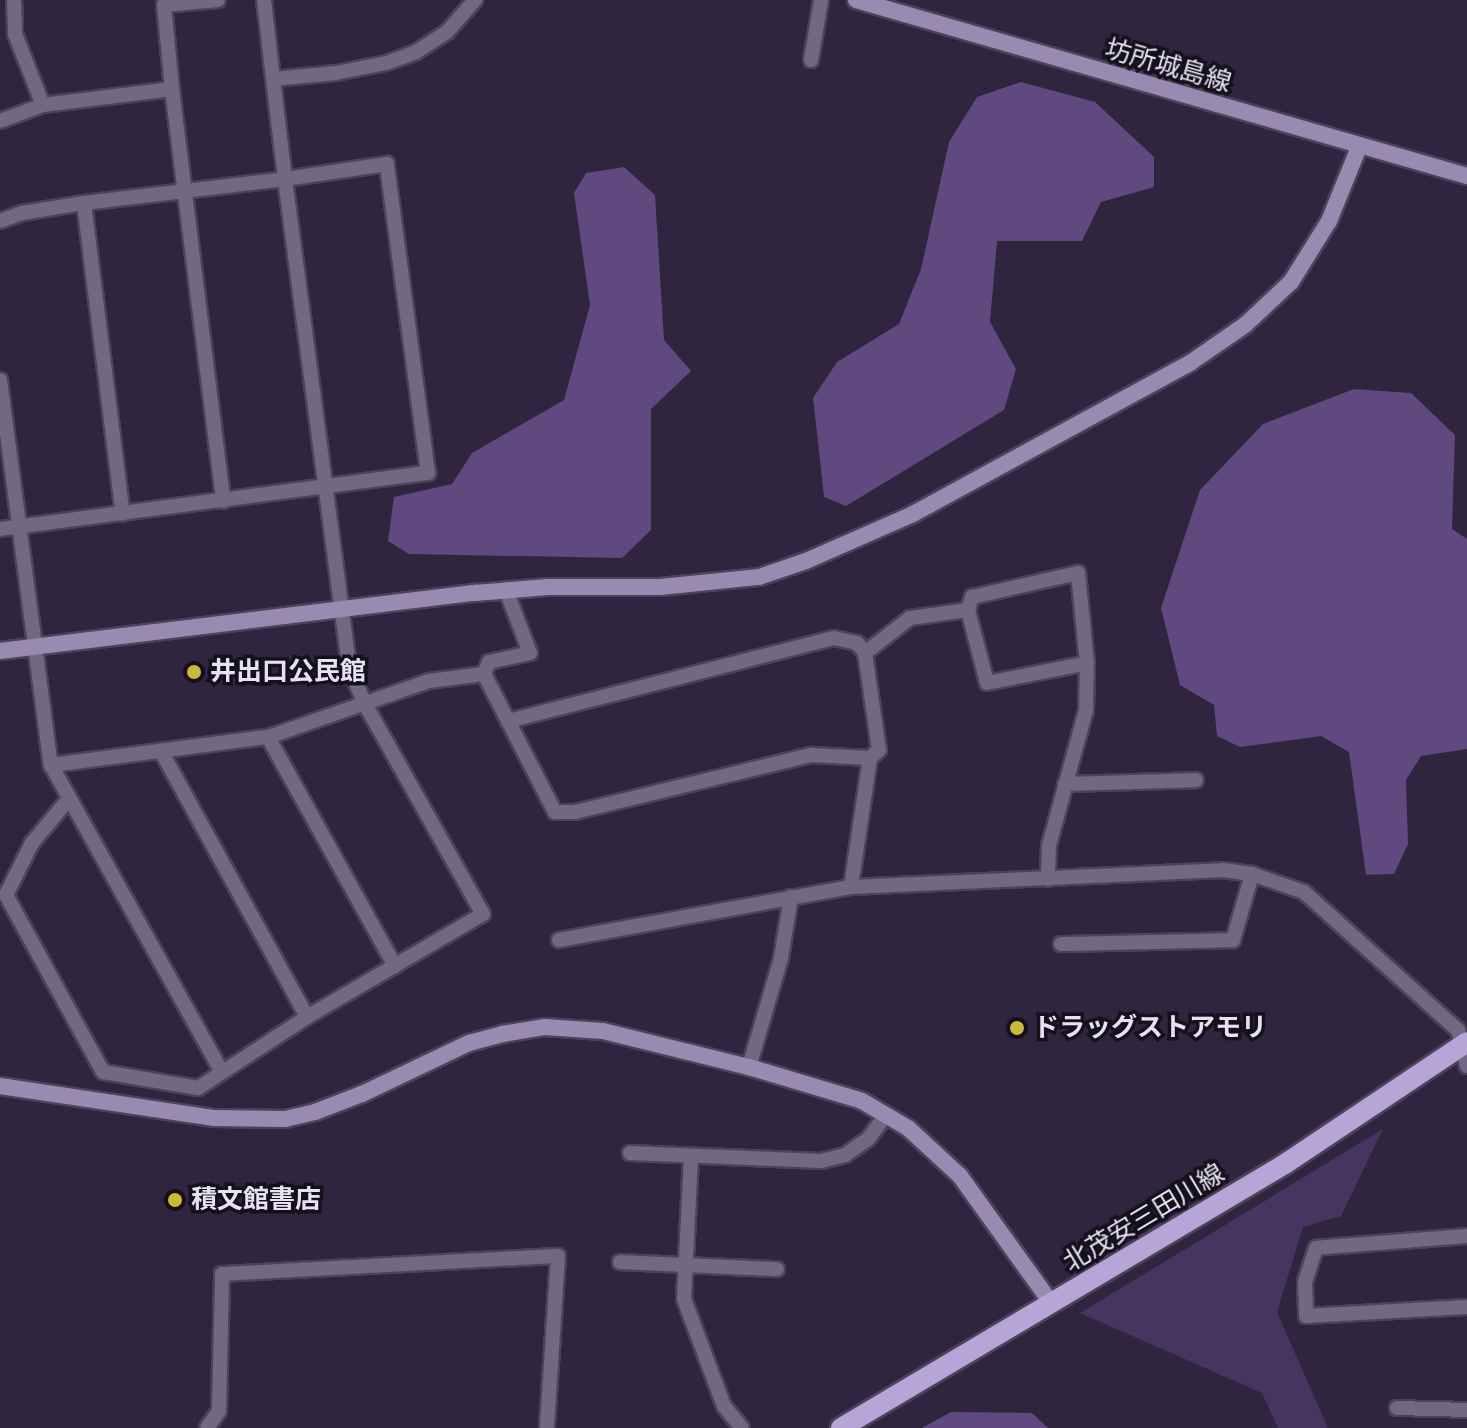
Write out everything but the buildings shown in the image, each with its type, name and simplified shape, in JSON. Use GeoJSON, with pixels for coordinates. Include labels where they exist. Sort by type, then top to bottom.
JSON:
{"type":"FeatureCollection","features":[{"type":"Feature","properties":{"kind":"main road","name":"北茂安三田川線"},"geometry":{"type":"LineString","coordinates":[[841,1428],[1285,1164],[1465,1052]]}},
{"type":"Feature","properties":{"kind":"street"},"geometry":{"type":"LineString","coordinates":[[14,0],[15,34],[43,105]]}},
{"type":"Feature","properties":{"kind":"street"},"geometry":{"type":"LineString","coordinates":[[218,0],[164,5],[223,501]]}},
{"type":"Feature","properties":{"kind":"street"},"geometry":{"type":"LineString","coordinates":[[68,800],[32,843],[6,895],[103,1072],[198,1088],[307,1017],[483,914],[365,704],[349,667],[339,608],[264,0]]}},
{"type":"Feature","properties":{"kind":"street"},"geometry":{"type":"LineString","coordinates":[[273,79],[336,73],[386,63],[416,52],[447,32],[475,0]]}},
{"type":"Feature","properties":{"kind":"street"},"geometry":{"type":"LineString","coordinates":[[811,60],[821,0]]}},
{"type":"Feature","properties":{"kind":"street","name":"坊所城島線"},"geometry":{"type":"LineString","coordinates":[[856,0],[1467,176]]}},
{"type":"Feature","properties":{"kind":"street"},"geometry":{"type":"LineString","coordinates":[[0,39],[15,34]]}},
{"type":"Feature","properties":{"kind":"street"},"geometry":{"type":"LineString","coordinates":[[0,121],[43,105],[172,89]]}},
{"type":"Feature","properties":{"kind":"street"},"geometry":{"type":"LineString","coordinates":[[0,651],[506,590],[660,587],[759,577],[806,561],[913,514],[1190,363],[1245,325],[1291,282],[1329,221],[1359,147]]}},
{"type":"Feature","properties":{"kind":"street"},"geometry":{"type":"LineString","coordinates":[[0,221],[22,213],[84,203],[387,164],[428,473],[0,529]]}},
{"type":"Feature","properties":{"kind":"street"},"geometry":{"type":"LineString","coordinates":[[84,203],[123,514]]}},
{"type":"Feature","properties":{"kind":"street"},"geometry":{"type":"LineString","coordinates":[[0,380],[51,765],[222,1072]]}},
{"type":"Feature","properties":{"kind":"street"},"geometry":{"type":"LineString","coordinates":[[1048,879],[1049,845],[1086,710],[1087,663],[1078,573],[972,597],[968,610],[987,683],[1087,663]]}},
{"type":"Feature","properties":{"kind":"street"},"geometry":{"type":"LineString","coordinates":[[506,590],[530,653],[489,662],[484,674],[555,812],[575,812],[811,755],[870,758]]}},
{"type":"Feature","properties":{"kind":"street"},"geometry":{"type":"LineString","coordinates":[[865,653],[910,618],[968,610]]}},
{"type":"Feature","properties":{"kind":"street"},"geometry":{"type":"LineString","coordinates":[[508,721],[834,638],[857,643],[865,653],[879,750],[870,758],[851,887]]}},
{"type":"Feature","properties":{"kind":"street"},"geometry":{"type":"LineString","coordinates":[[51,765],[268,737],[429,681],[484,674]]}},
{"type":"Feature","properties":{"kind":"street"},"geometry":{"type":"LineString","coordinates":[[268,737],[395,966]]}},
{"type":"Feature","properties":{"kind":"street"},"geometry":{"type":"LineString","coordinates":[[161,751],[307,1017]]}},
{"type":"Feature","properties":{"kind":"street"},"geometry":{"type":"LineString","coordinates":[[1065,784],[1196,780]]}},
{"type":"Feature","properties":{"kind":"street"},"geometry":{"type":"LineString","coordinates":[[559,940],[851,887],[1223,870],[1252,874],[1304,892],[1458,1030],[1465,1052]]}},
{"type":"Feature","properties":{"kind":"street"},"geometry":{"type":"LineString","coordinates":[[1061,944],[1233,940],[1252,874]]}},
{"type":"Feature","properties":{"kind":"street"},"geometry":{"type":"LineString","coordinates":[[749,1067],[781,958],[791,897]]}},
{"type":"Feature","properties":{"kind":"street"},"geometry":{"type":"LineString","coordinates":[[0,1086],[215,1118],[285,1119],[315,1112],[362,1094],[469,1043],[545,1027],[603,1031],[749,1067],[862,1101],[908,1128],[960,1176],[1052,1304]]}},
{"type":"Feature","properties":{"kind":"street"},"geometry":{"type":"LineString","coordinates":[[630,1153],[821,1161],[845,1155],[857,1147],[868,1139],[886,1115]]}},
{"type":"Feature","properties":{"kind":"street"},"geometry":{"type":"LineString","coordinates":[[691,1156],[684,1299],[724,1406],[742,1428]]}},
{"type":"Feature","properties":{"kind":"street"},"geometry":{"type":"LineString","coordinates":[[1467,1236],[1316,1248],[1305,1282],[1306,1316],[1467,1307]]}},
{"type":"Feature","properties":{"kind":"street"},"geometry":{"type":"LineString","coordinates":[[207,1428],[219,1411],[222,1274],[558,1256],[547,1428]]}},
{"type":"Feature","properties":{"kind":"street"},"geometry":{"type":"LineString","coordinates":[[620,1262],[777,1269]]}},
{"type":"Feature","properties":{"kind":"street"},"geometry":{"type":"LineString","coordinates":[[1397,1408],[1467,1410]]}},
{"type":"Feature","properties":{"kind":"shaded area"},"geometry":{"type":"Polygon","coordinates":[[[1021,82],[1095,102],[1154,157],[1154,187],[1101,202],[1082,241],[997,241],[990,322],[1016,369],[1004,410],[846,506],[824,497],[813,398],[837,362],[899,324],[921,269],[949,142],[977,97],[1021,82]]]}},
{"type":"Feature","properties":{"kind":"shaded area"},"geometry":{"type":"Polygon","coordinates":[[[624,167],[655,195],[664,340],[691,371],[651,409],[651,530],[622,558],[409,554],[388,541],[394,497],[452,484],[472,453],[564,400],[590,305],[574,193],[586,173],[624,167]]]}},
{"type":"Feature","properties":{"kind":"shaded area"},"geometry":{"type":"Polygon","coordinates":[[[1354,389],[1411,393],[1455,435],[1452,529],[1467,539],[1467,749],[1421,756],[1406,780],[1408,844],[1394,874],[1366,875],[1349,752],[1321,736],[1240,747],[1217,736],[1214,705],[1180,685],[1161,608],[1200,490],[1263,424],[1354,389]]]}},
{"type":"Feature","properties":{"kind":"shaded area"},"geometry":{"type":"Polygon","coordinates":[[[1383,1129],[1341,1216],[1303,1227],[1277,1312],[1328,1428],[1278,1428],[1262,1393],[1080,1313],[1383,1129]]]}},
{"type":"Feature","properties":{"kind":"shaded area"},"geometry":{"type":"Polygon","coordinates":[[[951,1412],[1032,1413],[1048,1428],[922,1428],[951,1412]]]}},
{"type":"Feature","properties":{"kind":"place","name":"井出口公民館"},"geometry":{"type":"Point","coordinates":[194,672]}},
{"type":"Feature","properties":{"kind":"place","name":"ドラッグストアモリ"},"geometry":{"type":"Point","coordinates":[1017,1028]}},
{"type":"Feature","properties":{"kind":"place","name":"積文館書店"},"geometry":{"type":"Point","coordinates":[175,1200]}}]}
